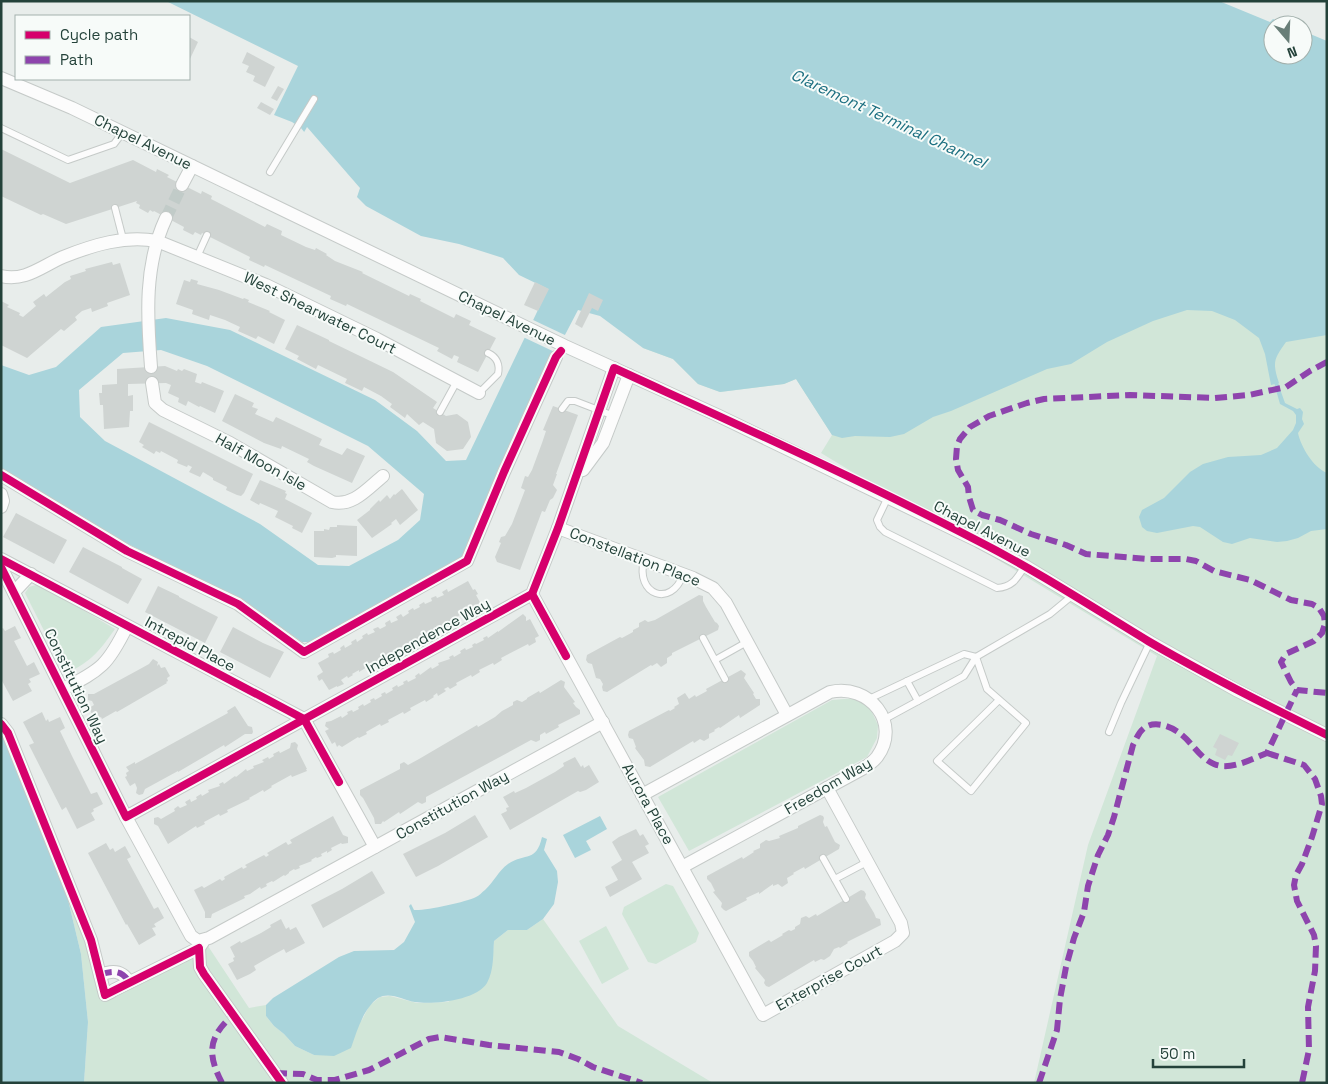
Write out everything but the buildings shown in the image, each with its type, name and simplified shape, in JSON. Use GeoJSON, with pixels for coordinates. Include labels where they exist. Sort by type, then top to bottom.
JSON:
{"type":"FeatureCollection","features":[{"type":"Feature","properties":{"kind":"street","name":"Chapel Avenue"},"geometry":{"type":"LineString","coordinates":[[1,78],[53,99],[123,132],[563,345],[978,541],[1025,566],[1150,642],[1236,690],[1327,735]]}},
{"type":"Feature","properties":{"kind":"street"},"geometry":{"type":"LineString","coordinates":[[182,185],[192,166]]}},
{"type":"Feature","properties":{"kind":"street"},"geometry":{"type":"LineString","coordinates":[[150,362],[149,282],[157,241],[166,218]]}},
{"type":"Feature","properties":{"kind":"street","name":"West Shearwater Court"},"geometry":{"type":"LineString","coordinates":[[1,276],[12,278],[24,276],[72,254],[123,239],[157,241],[281,292],[377,339],[479,393]]}},
{"type":"Feature","properties":{"kind":"street"},"geometry":{"type":"LineString","coordinates":[[1,475],[127,551],[238,604],[304,652],[467,561],[504,472],[556,357]]}},
{"type":"Feature","properties":{"kind":"street"},"geometry":{"type":"LineString","coordinates":[[532,594],[558,528],[614,368]]}},
{"type":"Feature","properties":{"kind":"street"},"geometry":{"type":"LineString","coordinates":[[574,482],[603,443],[629,375]]}},
{"type":"Feature","properties":{"kind":"street","name":"Half Moon Isle"},"geometry":{"type":"LineString","coordinates":[[152,383],[153,398],[158,407],[230,443],[332,502],[342,503],[353,499],[382,476]]}},
{"type":"Feature","properties":{"kind":"street"},"geometry":{"type":"LineString","coordinates":[[1,494],[3,501],[1,507]]}},
{"type":"Feature","properties":{"kind":"street","name":"Constellation Place"},"geometry":{"type":"LineString","coordinates":[[558,528],[683,574],[708,585],[718,592],[748,642],[787,715]]}},
{"type":"Feature","properties":{"kind":"street","name":"Intrepid Place"},"geometry":{"type":"LineString","coordinates":[[1,559],[304,719]]}},
{"type":"Feature","properties":{"kind":"street","name":"Constitution Way"},"geometry":{"type":"LineString","coordinates":[[1,567],[126,817],[192,936],[202,944],[603,722]]}},
{"type":"Feature","properties":{"kind":"street"},"geometry":{"type":"LineString","coordinates":[[14,592],[30,574]]}},
{"type":"Feature","properties":{"kind":"street","name":"Independence Way"},"geometry":{"type":"LineString","coordinates":[[126,817],[532,594]]}},
{"type":"Feature","properties":{"kind":"street","name":"Aurora Place"},"geometry":{"type":"LineString","coordinates":[[532,594],[763,1014]]}},
{"type":"Feature","properties":{"kind":"street"},"geometry":{"type":"LineString","coordinates":[[63,689],[99,669],[116,649],[128,626]]}},
{"type":"Feature","properties":{"kind":"street"},"geometry":{"type":"LineString","coordinates":[[642,795],[835,690],[853,691],[864,695],[876,706],[883,720]]}},
{"type":"Feature","properties":{"kind":"street"},"geometry":{"type":"LineString","coordinates":[[304,719],[375,847]]}},
{"type":"Feature","properties":{"kind":"street","name":"Freedom Way"},"geometry":{"type":"LineString","coordinates":[[682,867],[862,769],[876,757],[882,747],[885,735],[883,720]]}},
{"type":"Feature","properties":{"kind":"street"},"geometry":{"type":"LineString","coordinates":[[1,724],[8,734],[91,940],[105,995],[202,944]]}},
{"type":"Feature","properties":{"kind":"street"},"geometry":{"type":"LineString","coordinates":[[827,788],[867,862]]}},
{"type":"Feature","properties":{"kind":"street","name":"Enterprise Court"},"geometry":{"type":"LineString","coordinates":[[763,1014],[902,936],[904,929],[867,862]]}},
{"type":"Feature","properties":{"kind":"street"},"geometry":{"type":"LineString","coordinates":[[202,944],[200,967],[204,974],[282,1083]]}},
{"type":"Feature","properties":{"kind":"street"},"geometry":{"type":"LineString","coordinates":[[100,975],[107,972],[119,972],[126,976],[129,982]]}},
{"type":"Feature","properties":{"kind":"lane"},"geometry":{"type":"LineString","coordinates":[[270,172],[314,99]]}},
{"type":"Feature","properties":{"kind":"lane"},"geometry":{"type":"LineString","coordinates":[[1,128],[68,160],[114,144],[123,132]]}},
{"type":"Feature","properties":{"kind":"lane"},"geometry":{"type":"LineString","coordinates":[[115,208],[123,239]]}},
{"type":"Feature","properties":{"kind":"lane"},"geometry":{"type":"LineString","coordinates":[[197,257],[207,235]]}},
{"type":"Feature","properties":{"kind":"lane"},"geometry":{"type":"LineString","coordinates":[[479,393],[498,374],[498,363],[488,353]]}},
{"type":"Feature","properties":{"kind":"lane"},"geometry":{"type":"LineString","coordinates":[[440,412],[457,382]]}},
{"type":"Feature","properties":{"kind":"lane"},"geometry":{"type":"LineString","coordinates":[[562,409],[566,403],[572,400],[614,416]]}},
{"type":"Feature","properties":{"kind":"lane"},"geometry":{"type":"LineString","coordinates":[[888,497],[878,520],[880,527],[885,532],[997,588],[1006,588],[1025,566]]}},
{"type":"Feature","properties":{"kind":"lane"},"geometry":{"type":"LineString","coordinates":[[644,560],[642,579],[648,588],[657,594],[672,591],[680,583],[683,574]]}},
{"type":"Feature","properties":{"kind":"lane"},"geometry":{"type":"LineString","coordinates":[[883,720],[964,676],[976,657],[1050,614],[1073,595]]}},
{"type":"Feature","properties":{"kind":"lane"},"geometry":{"type":"LineString","coordinates":[[703,638],[725,679]]}},
{"type":"Feature","properties":{"kind":"lane"},"geometry":{"type":"LineString","coordinates":[[715,660],[748,642]]}},
{"type":"Feature","properties":{"kind":"lane"},"geometry":{"type":"LineString","coordinates":[[1109,732],[1150,642]]}},
{"type":"Feature","properties":{"kind":"lane"},"geometry":{"type":"LineString","coordinates":[[870,699],[964,654],[976,657]]}},
{"type":"Feature","properties":{"kind":"lane"},"geometry":{"type":"LineString","coordinates":[[976,657],[987,689],[1000,700],[1026,723],[971,791],[937,761],[1000,700]]}},
{"type":"Feature","properties":{"kind":"lane"},"geometry":{"type":"LineString","coordinates":[[907,681],[918,701]]}},
{"type":"Feature","properties":{"kind":"lane"},"geometry":{"type":"LineString","coordinates":[[823,858],[846,898]]}},
{"type":"Feature","properties":{"kind":"lane"},"geometry":{"type":"LineString","coordinates":[[835,879],[867,862]]}},
{"type":"Feature","properties":{"kind":"green space"},"geometry":{"type":"Polygon","coordinates":[[[1327,144],[1327,1083],[1034,1083],[1088,845],[1157,656],[821,453],[832,435],[796,379],[784,384],[720,392],[698,384],[673,359],[643,348],[1327,144]]]}},
{"type":"Feature","properties":{"kind":"green space"},"geometry":{"type":"Polygon","coordinates":[[[39,584],[115,629],[94,655],[66,674],[25,593],[29,587],[39,584]]]}},
{"type":"Feature","properties":{"kind":"green space"},"geometry":{"type":"Polygon","coordinates":[[[856,698],[870,708],[878,725],[877,738],[867,757],[689,851],[658,797],[832,700],[856,698]]]}},
{"type":"Feature","properties":{"kind":"green space"},"geometry":{"type":"Polygon","coordinates":[[[64,883],[102,999],[204,940],[249,1008],[266,1005],[266,1016],[274,1026],[295,1046],[314,1055],[362,1020],[369,1006],[380,997],[390,996],[417,1003],[448,1002],[492,965],[494,941],[508,930],[527,930],[543,919],[618,1026],[713,1083],[84,1083],[88,1022],[81,954],[64,883]]]}},
{"type":"Feature","properties":{"kind":"green space"},"geometry":{"type":"Polygon","coordinates":[[[666,884],[673,886],[699,933],[696,942],[656,964],[648,962],[622,914],[624,907],[666,884]]]}},
{"type":"Feature","properties":{"kind":"green space"},"geometry":{"type":"Polygon","coordinates":[[[606,926],[629,969],[602,984],[579,941],[606,926]]]}},
{"type":"Feature","properties":{"kind":"water","name":"Claremont Terminal Channel"},"geometry":{"type":"Polygon","coordinates":[[[166,1],[1219,1],[1263,19],[1263,65],[1313,65],[1313,35],[1327,41],[1327,335],[1286,342],[1275,361],[1275,370],[1279,383],[1271,385],[1265,354],[1259,338],[1235,320],[1212,311],[1187,310],[1153,321],[1107,342],[1071,364],[1047,369],[933,417],[904,434],[890,437],[855,436],[842,438],[832,435],[796,379],[784,384],[720,392],[698,384],[673,359],[643,348],[600,316],[578,310],[555,354],[465,556],[310,642],[302,642],[240,600],[114,537],[1,469],[1,365],[29,375],[56,367],[101,327],[166,318],[230,330],[375,400],[417,431],[446,461],[466,460],[548,289],[519,275],[503,258],[459,244],[421,236],[366,206],[348,188],[301,128],[292,122],[274,115],[298,66],[166,1]],[[161,350],[123,353],[79,390],[80,417],[105,441],[260,524],[318,565],[349,566],[398,540],[420,520],[424,494],[368,446],[207,366],[161,350]]]}},
{"type":"Feature","properties":{"kind":"water"},"geometry":{"type":"Polygon","coordinates":[[[1280,389],[1285,403],[1297,409],[1300,408],[1303,412],[1302,419],[1304,424],[1298,433],[1312,461],[1327,473],[1327,529],[1311,531],[1287,541],[1277,542],[1250,538],[1232,544],[1223,542],[1200,527],[1193,526],[1157,533],[1147,531],[1142,527],[1139,517],[1142,510],[1164,498],[1190,472],[1203,464],[1228,457],[1261,455],[1277,448],[1293,430],[1296,423],[1296,415],[1293,411],[1280,404],[1276,390],[1280,389]]]}},
{"type":"Feature","properties":{"kind":"water"},"geometry":{"type":"Polygon","coordinates":[[[1,731],[64,883],[81,954],[88,1022],[84,1083],[1,1083],[1,731]]]}},
{"type":"Feature","properties":{"kind":"water"},"geometry":{"type":"Polygon","coordinates":[[[600,816],[607,829],[586,841],[591,850],[575,858],[563,835],[600,816]]]}},
{"type":"Feature","properties":{"kind":"water"},"geometry":{"type":"Polygon","coordinates":[[[542,837],[547,839],[544,850],[557,871],[558,882],[554,904],[543,919],[527,930],[508,930],[494,941],[491,973],[482,989],[465,997],[433,1003],[415,1002],[387,995],[382,996],[364,1014],[351,1048],[334,1056],[314,1055],[295,1046],[266,1016],[266,1005],[273,998],[339,957],[354,951],[394,950],[404,942],[415,922],[409,906],[411,904],[414,910],[427,909],[455,904],[477,896],[488,887],[508,864],[514,860],[530,856],[537,851],[542,837]]]}},
{"type":"Feature","properties":{"kind":"pier"},"geometry":{"type":"Polygon","coordinates":[[[307,127],[360,188],[357,197],[354,198],[347,190],[303,134],[307,127]]]}},
{"type":"Feature","properties":{"kind":"pier"},"geometry":{"type":"Polygon","coordinates":[[[531,319],[567,336],[559,354],[523,337],[531,319]]]}},
{"type":"Feature","properties":{"kind":"waterway"},"geometry":{"type":"LineString","coordinates":[[1275,379],[1278,389]]}},
{"type":"Feature","properties":{"kind":"tunnel"},"geometry":{"type":"LineString","coordinates":[[166,218],[182,185]]}},
{"type":"Feature","properties":{"kind":"marked path"},"geometry":{"type":"LineString","coordinates":[[1327,362],[1286,387],[1249,395],[1215,398],[1130,395],[1044,399],[1027,403],[989,416],[970,427],[960,439],[957,446],[956,459],[958,470],[968,487],[973,510],[982,515],[1000,520],[1031,534],[1066,545],[1086,554],[1196,561],[1214,571],[1250,580],[1291,600],[1312,604],[1319,608],[1324,616],[1325,624],[1322,633],[1314,641],[1286,654],[1281,662],[1297,690],[1327,693]]}},
{"type":"Feature","properties":{"kind":"marked path"},"geometry":{"type":"LineString","coordinates":[[1039,1083],[1057,1030],[1066,967],[1084,912],[1088,886],[1098,855],[1108,835],[1133,745],[1140,732],[1147,726],[1152,725],[1158,724],[1169,727],[1178,732],[1197,751],[1214,764],[1220,766],[1234,765],[1267,753],[1297,690]]}},
{"type":"Feature","properties":{"kind":"marked path"},"geometry":{"type":"LineString","coordinates":[[1267,753],[1304,765],[1315,779],[1322,804],[1294,885],[1297,901],[1314,935],[1316,946],[1315,971],[1308,1007],[1309,1050],[1302,1083]]}},
{"type":"Feature","properties":{"kind":"marked path"},"geometry":{"type":"LineString","coordinates":[[100,975],[116,972],[123,975],[129,982]]}},
{"type":"Feature","properties":{"kind":"marked path"},"geometry":{"type":"LineString","coordinates":[[222,1083],[214,1063],[212,1046],[219,1031],[233,1015]]}},
{"type":"Feature","properties":{"kind":"marked path"},"geometry":{"type":"LineString","coordinates":[[275,1073],[303,1074],[317,1080],[335,1080],[369,1070],[429,1039],[440,1037],[489,1045],[559,1052],[593,1067],[642,1083]]}},
{"type":"Feature","properties":{"kind":"cycle path"},"geometry":{"type":"LineString","coordinates":[[1,475],[127,551],[238,604],[304,652],[467,561],[504,472],[556,357],[561,351]]}},
{"type":"Feature","properties":{"kind":"cycle path"},"geometry":{"type":"LineString","coordinates":[[1,567],[126,817],[532,594],[558,528],[614,368],[843,474],[978,541],[1043,577],[1192,666],[1327,735]]}},
{"type":"Feature","properties":{"kind":"cycle path"},"geometry":{"type":"LineString","coordinates":[[1,559],[304,719],[339,782]]}},
{"type":"Feature","properties":{"kind":"cycle path"},"geometry":{"type":"LineString","coordinates":[[532,594],[566,656]]}},
{"type":"Feature","properties":{"kind":"cycle path"},"geometry":{"type":"LineString","coordinates":[[1,724],[8,733],[91,940],[105,995],[199,948],[200,967],[204,974],[282,1083]]}}]}
